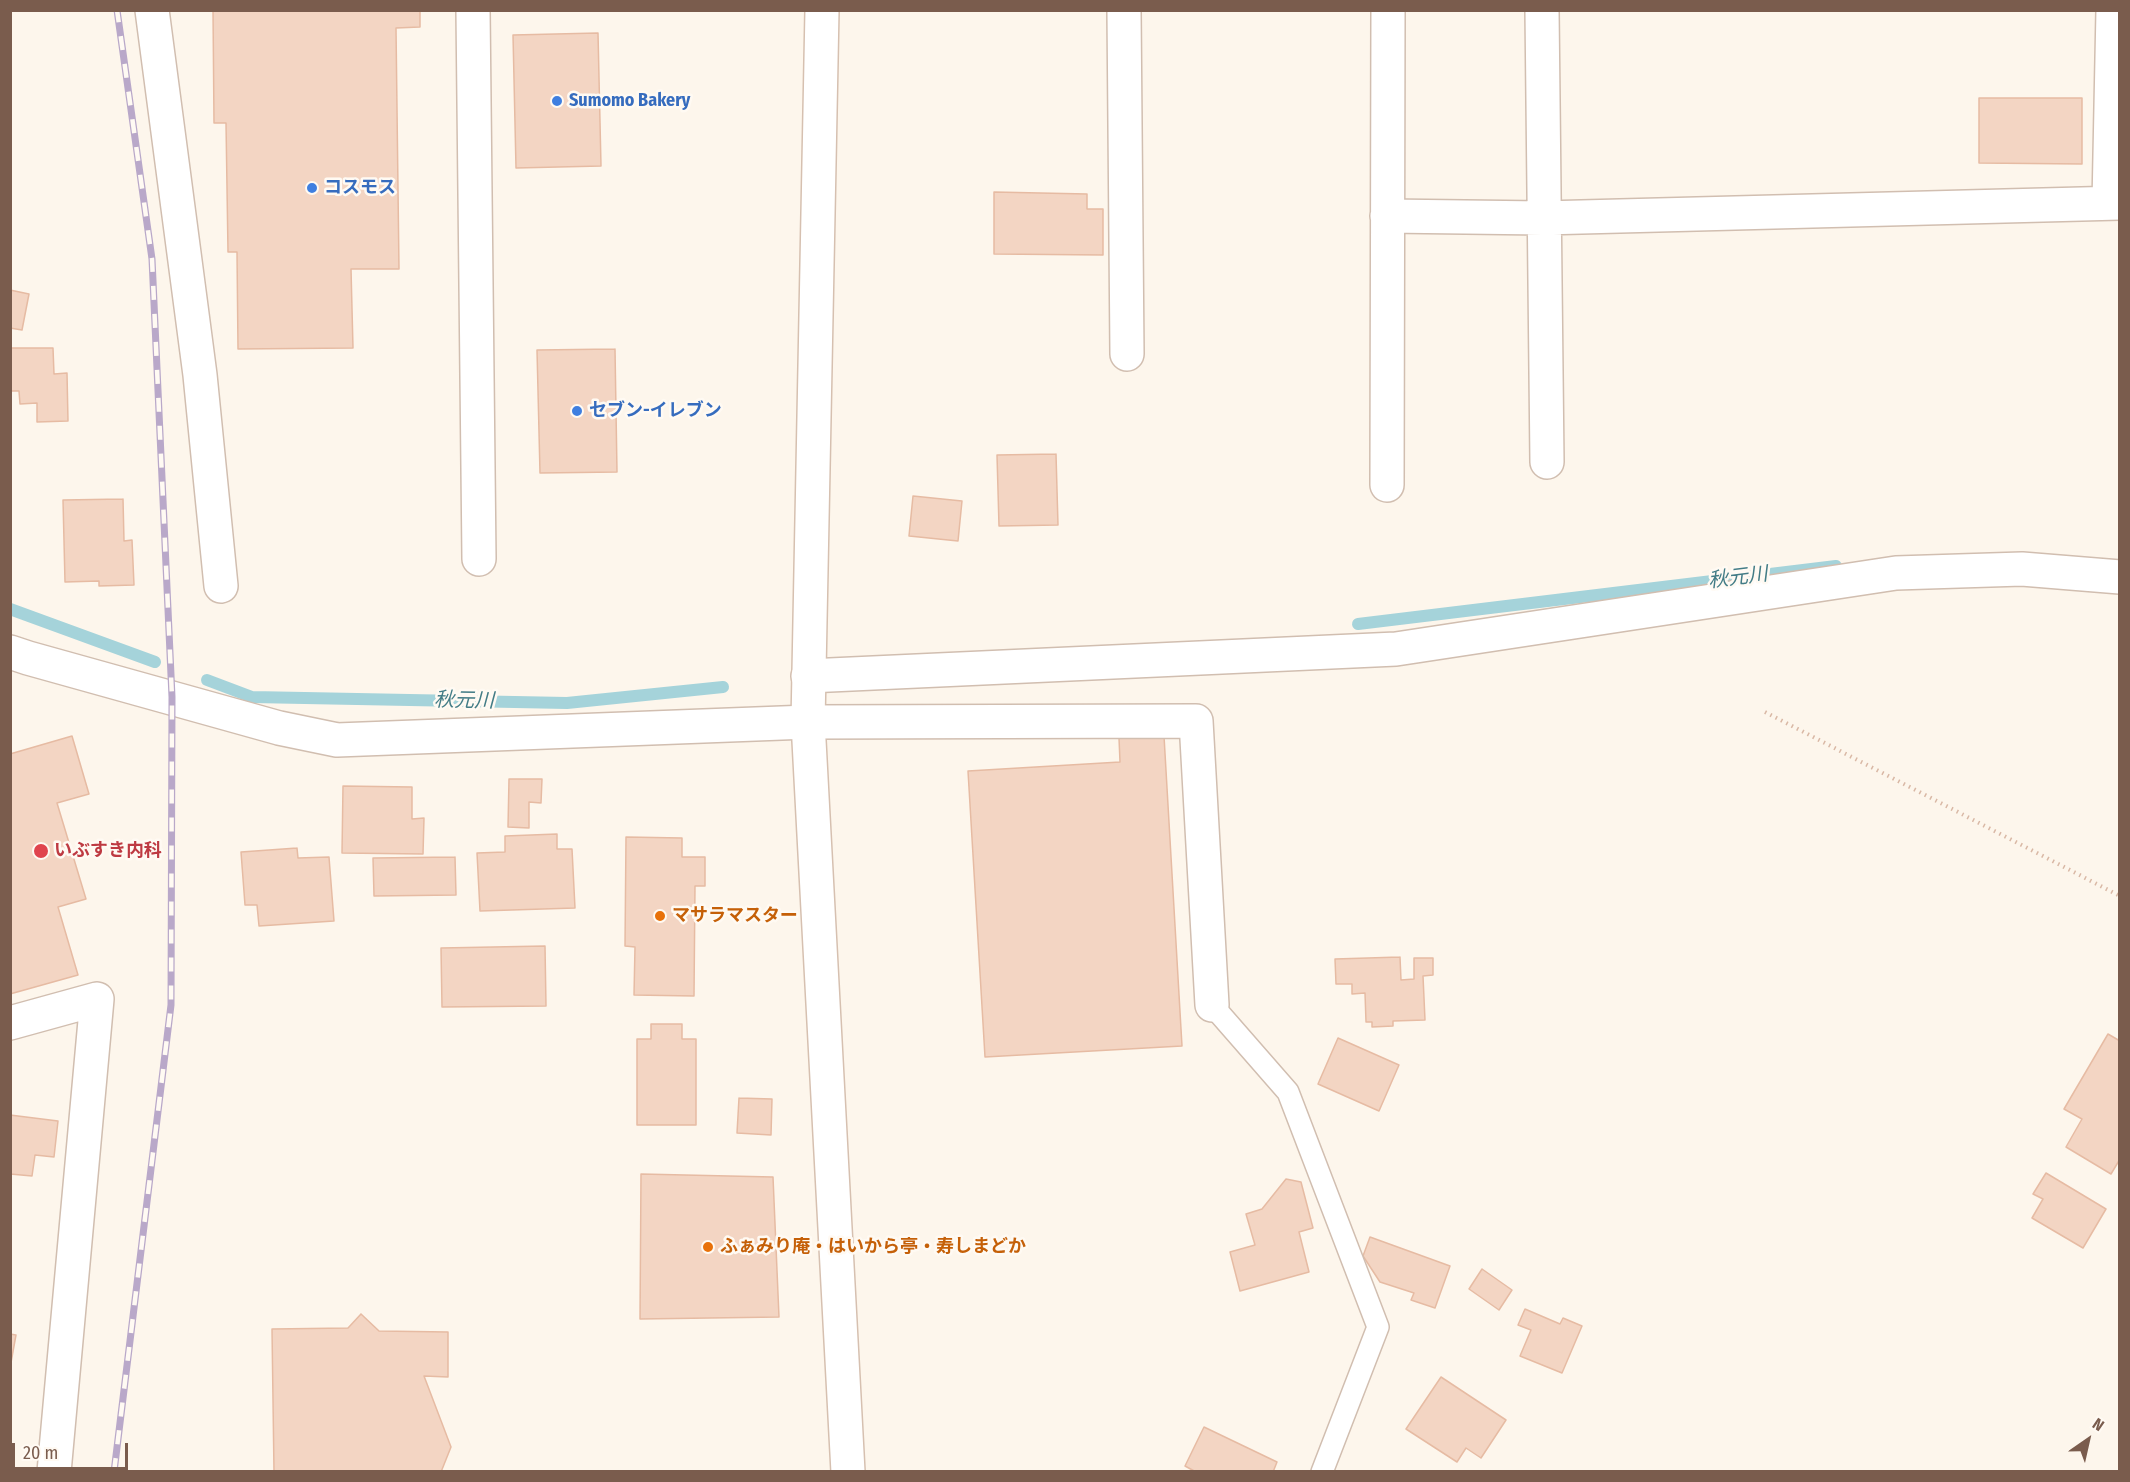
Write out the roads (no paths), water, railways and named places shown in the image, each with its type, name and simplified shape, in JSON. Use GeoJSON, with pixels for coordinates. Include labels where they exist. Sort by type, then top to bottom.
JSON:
{"type":"FeatureCollection","features":[{"type":"Feature","properties":{"kind":"street"},"geometry":{"type":"LineString","coordinates":[[152,10],[200,375],[221,586]]}},
{"type":"Feature","properties":{"kind":"street"},"geometry":{"type":"LineString","coordinates":[[473,10],[479,560]]}},
{"type":"Feature","properties":{"kind":"street"},"geometry":{"type":"LineString","coordinates":[[822,10],[808,722],[848,1472]]}},
{"type":"Feature","properties":{"kind":"street"},"geometry":{"type":"LineString","coordinates":[[1124,10],[1127,354]]}},
{"type":"Feature","properties":{"kind":"street"},"geometry":{"type":"LineString","coordinates":[[1387,485],[1388,10]]}},
{"type":"Feature","properties":{"kind":"street"},"geometry":{"type":"LineString","coordinates":[[1542,10],[1547,462]]}},
{"type":"Feature","properties":{"kind":"street"},"geometry":{"type":"LineString","coordinates":[[1387,216],[1543,218],[2114,203],[2113,10]]}},
{"type":"Feature","properties":{"kind":"street"},"geometry":{"type":"LineString","coordinates":[[808,676],[1396,649],[1896,573],[2022,568],[2120,577]]}},
{"type":"Feature","properties":{"kind":"street"},"geometry":{"type":"LineString","coordinates":[[10,652],[279,728],[337,740],[808,722],[1196,721],[1212,1005]]}},
{"type":"Feature","properties":{"kind":"street"},"geometry":{"type":"LineString","coordinates":[[10,1023],[97,999],[54,1472]]}},
{"type":"Feature","properties":{"kind":"lane"},"geometry":{"type":"LineString","coordinates":[[1212,1005],[1288,1092],[1378,1327],[1322,1472]]}},
{"type":"Feature","properties":{"kind":"waterway","name":"秋元川"},"geometry":{"type":"LineString","coordinates":[[1358,624],[1836,566]]}},
{"type":"Feature","properties":{"kind":"waterway","name":"秋元川"},"geometry":{"type":"LineString","coordinates":[[10,609],[155,662]]}},
{"type":"Feature","properties":{"kind":"waterway","name":"秋元川"},"geometry":{"type":"LineString","coordinates":[[207,680],[252,697],[567,703],[723,687]]}},
{"type":"Feature","properties":{"kind":"railway"},"geometry":{"type":"LineString","coordinates":[[114,1472],[171,1005],[172,697],[152,259],[117,10]]}},
{"type":"Feature","properties":{"kind":"place","name":"Sumomo Bakery"},"geometry":{"type":"Point","coordinates":[557,101]}},
{"type":"Feature","properties":{"kind":"place","name":"コスモス"},"geometry":{"type":"Point","coordinates":[312,188]}},
{"type":"Feature","properties":{"kind":"place","name":"セブン-イレブン"},"geometry":{"type":"Point","coordinates":[577,411]}},
{"type":"Feature","properties":{"kind":"place","name":"いぶすき内科"},"geometry":{"type":"Point","coordinates":[41,851]}},
{"type":"Feature","properties":{"kind":"place","name":"マサラマスター"},"geometry":{"type":"Point","coordinates":[660,916]}},
{"type":"Feature","properties":{"kind":"place","name":"ふぁみり庵・はいから亭・寿しまどか"},"geometry":{"type":"Point","coordinates":[708,1247]}}]}
